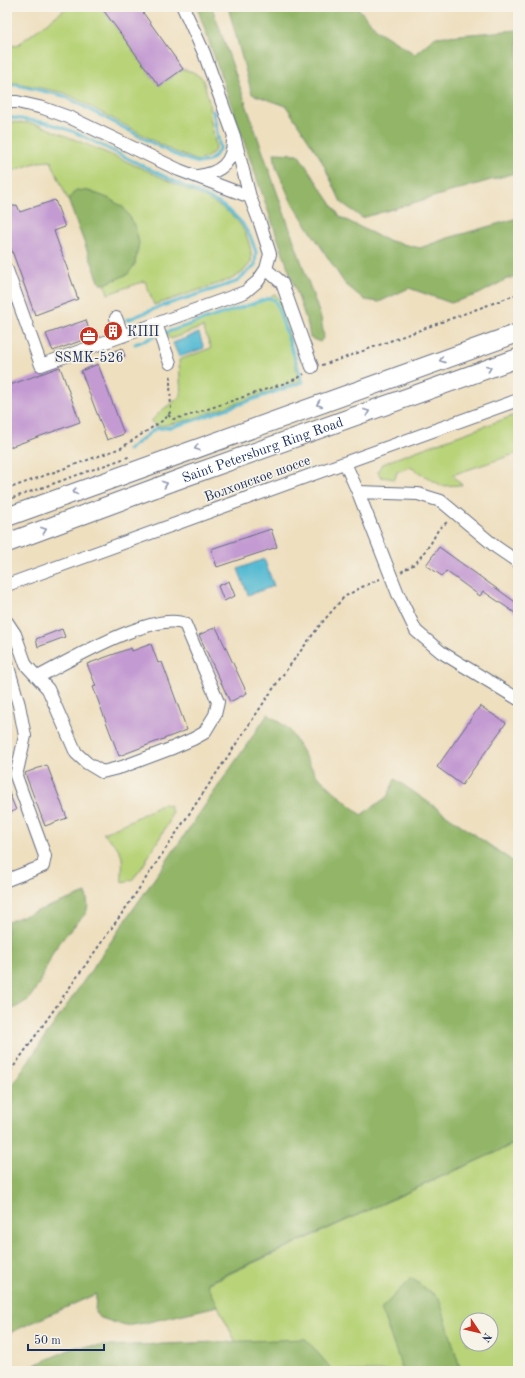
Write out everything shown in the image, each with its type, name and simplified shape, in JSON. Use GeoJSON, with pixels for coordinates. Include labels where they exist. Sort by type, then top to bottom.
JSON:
{"type":"FeatureCollection","features":[{"type":"Feature","properties":{"kind":"highway","name":"Saint Petersburg Ring Road"},"geometry":{"type":"LineString","coordinates":[[7,517],[518,333]]}},
{"type":"Feature","properties":{"kind":"highway","name":"Saint Petersburg Ring Road"},"geometry":{"type":"LineString","coordinates":[[7,543],[193,474],[518,358]]}},
{"type":"Feature","properties":{"kind":"street"},"geometry":{"type":"LineString","coordinates":[[7,270],[11,292],[41,365],[245,292],[258,281],[266,269],[270,254],[250,197],[234,136],[204,53],[184,7]]}},
{"type":"Feature","properties":{"kind":"street"},"geometry":{"type":"LineString","coordinates":[[7,102],[17,102],[43,108],[71,118],[179,170],[250,197]]}},
{"type":"Feature","properties":{"kind":"street"},"geometry":{"type":"LineString","coordinates":[[198,176],[211,174],[220,170],[228,161],[233,150],[234,136]]}},
{"type":"Feature","properties":{"kind":"street"},"geometry":{"type":"LineString","coordinates":[[266,269],[282,284],[312,367]]}},
{"type":"Feature","properties":{"kind":"street"},"geometry":{"type":"LineString","coordinates":[[116,318],[123,336]]}},
{"type":"Feature","properties":{"kind":"street"},"geometry":{"type":"LineString","coordinates":[[156,324],[170,363]]}},
{"type":"Feature","properties":{"kind":"street","name":"Волхонское шоссе"},"geometry":{"type":"LineString","coordinates":[[7,585],[518,400]]}},
{"type":"Feature","properties":{"kind":"street"},"geometry":{"type":"LineString","coordinates":[[345,462],[398,594],[416,631],[441,652],[518,699]]}},
{"type":"Feature","properties":{"kind":"street"},"geometry":{"type":"LineString","coordinates":[[358,492],[418,494],[441,501],[518,562]]}},
{"type":"Feature","properties":{"kind":"street"},"geometry":{"type":"LineString","coordinates":[[7,622],[15,634],[26,665],[48,689],[76,753],[87,763],[102,772],[122,767],[204,733],[215,715],[218,702],[185,624],[178,621],[155,623],[105,642],[38,677]]}},
{"type":"Feature","properties":{"kind":"street"},"geometry":{"type":"LineString","coordinates":[[7,663],[19,705],[25,736],[16,776],[45,856],[43,866],[7,880]]}},
{"type":"Feature","properties":{"kind":"path"},"geometry":{"type":"LineString","coordinates":[[168,416],[172,419],[192,414],[293,380],[302,376],[312,367],[334,362],[518,294]]}},
{"type":"Feature","properties":{"kind":"path"},"geometry":{"type":"LineString","coordinates":[[7,489],[121,448],[165,419],[171,412],[170,363]]}},
{"type":"Feature","properties":{"kind":"path"},"geometry":{"type":"LineString","coordinates":[[7,500],[131,456]]}},
{"type":"Feature","properties":{"kind":"path"},"geometry":{"type":"LineString","coordinates":[[7,1076],[130,902],[279,680],[320,625],[344,597],[362,587],[392,577],[416,564],[438,530],[448,521],[454,511]]}},
{"type":"Feature","properties":{"kind":"green space"},"geometry":{"type":"Polygon","coordinates":[[[68,7],[101,7],[159,86],[183,69],[193,72],[203,79],[209,102],[210,117],[216,146],[213,153],[198,161],[173,151],[65,93],[17,83],[7,83],[7,44],[16,46],[68,7]]]}},
{"type":"Feature","properties":{"kind":"green space"},"geometry":{"type":"Polygon","coordinates":[[[197,7],[212,7],[321,318],[324,337],[320,342],[310,338],[308,325],[197,7]]]}},
{"type":"Feature","properties":{"kind":"green space"},"geometry":{"type":"Polygon","coordinates":[[[228,7],[357,7],[378,31],[415,54],[435,37],[518,30],[518,172],[362,218],[341,202],[321,159],[286,106],[252,94],[228,7]]]}},
{"type":"Feature","properties":{"kind":"green space"},"geometry":{"type":"Polygon","coordinates":[[[7,122],[28,123],[42,126],[127,162],[200,195],[214,203],[228,212],[239,222],[248,238],[251,251],[251,262],[243,272],[232,279],[154,305],[145,281],[108,294],[105,284],[128,274],[76,190],[68,200],[51,161],[38,162],[7,173],[7,122]]]}},
{"type":"Feature","properties":{"kind":"green space"},"geometry":{"type":"Polygon","coordinates":[[[274,153],[298,154],[340,217],[386,240],[420,248],[448,238],[518,218],[518,276],[507,279],[479,294],[451,303],[409,288],[379,302],[365,300],[345,284],[291,201],[276,167],[274,153]]]}},
{"type":"Feature","properties":{"kind":"green space"},"geometry":{"type":"Polygon","coordinates":[[[76,190],[89,191],[108,198],[123,207],[135,225],[139,243],[135,264],[128,274],[105,284],[100,284],[68,200],[76,190]]]}},
{"type":"Feature","properties":{"kind":"green space"},"geometry":{"type":"Polygon","coordinates":[[[274,294],[279,298],[282,305],[300,381],[189,420],[156,427],[151,421],[161,411],[181,396],[179,360],[211,348],[203,327],[171,339],[165,334],[270,297],[274,294]]]}},
{"type":"Feature","properties":{"kind":"green space"},"geometry":{"type":"Polygon","coordinates":[[[518,414],[518,453],[452,475],[462,485],[442,486],[410,467],[397,472],[395,479],[381,477],[378,472],[381,465],[394,459],[518,414]]]}},
{"type":"Feature","properties":{"kind":"green space"},"geometry":{"type":"Polygon","coordinates":[[[268,714],[289,729],[316,775],[361,815],[387,797],[395,779],[518,865],[518,1142],[207,1283],[218,1306],[145,1323],[125,1326],[101,1318],[95,1313],[96,1294],[7,1334],[7,1092],[268,714]]]}},
{"type":"Feature","properties":{"kind":"green space"},"geometry":{"type":"Polygon","coordinates":[[[163,804],[169,805],[172,812],[169,822],[141,869],[132,880],[122,882],[121,854],[118,848],[103,833],[163,804]]]}},
{"type":"Feature","properties":{"kind":"green space"},"geometry":{"type":"Polygon","coordinates":[[[86,893],[88,906],[86,913],[54,950],[38,986],[28,1000],[10,1011],[7,1004],[7,922],[86,893]]]}},
{"type":"Feature","properties":{"kind":"green space"},"geometry":{"type":"Polygon","coordinates":[[[518,1142],[518,1371],[250,1371],[207,1284],[518,1142]]]}},
{"type":"Feature","properties":{"kind":"green space"},"geometry":{"type":"Polygon","coordinates":[[[411,1278],[439,1298],[461,1371],[404,1371],[402,1368],[381,1309],[411,1278]]]}},
{"type":"Feature","properties":{"kind":"green space"},"geometry":{"type":"Polygon","coordinates":[[[306,1339],[329,1366],[331,1371],[20,1371],[76,1347],[306,1339]]]}},
{"type":"Feature","properties":{"kind":"water"},"geometry":{"type":"Polygon","coordinates":[[[199,333],[204,348],[179,357],[173,343],[199,333]]]}},
{"type":"Feature","properties":{"kind":"water"},"geometry":{"type":"Polygon","coordinates":[[[264,559],[274,586],[248,595],[238,569],[264,559]]]}},
{"type":"Feature","properties":{"kind":"building"},"geometry":{"type":"Polygon","coordinates":[[[101,7],[139,7],[183,69],[159,86],[101,7]]]}},
{"type":"Feature","properties":{"kind":"building"},"geometry":{"type":"Polygon","coordinates":[[[55,200],[65,227],[54,231],[78,299],[35,315],[7,237],[7,208],[17,205],[20,212],[55,200]]]}},
{"type":"Feature","properties":{"kind":"building"},"geometry":{"type":"Polygon","coordinates":[[[86,320],[91,337],[53,351],[46,334],[86,320]]]}},
{"type":"Feature","properties":{"kind":"building"},"geometry":{"type":"Polygon","coordinates":[[[122,348],[125,356],[117,359],[114,351],[122,348]]]}},
{"type":"Feature","properties":{"kind":"building"},"geometry":{"type":"Polygon","coordinates":[[[98,364],[124,434],[107,440],[81,371],[98,364]]]}},
{"type":"Feature","properties":{"kind":"building"},"geometry":{"type":"Polygon","coordinates":[[[60,367],[80,422],[7,448],[7,386],[60,367]]]}},
{"type":"Feature","properties":{"kind":"building"},"geometry":{"type":"Polygon","coordinates":[[[271,529],[277,547],[217,567],[211,549],[271,529]]]}},
{"type":"Feature","properties":{"kind":"building"},"geometry":{"type":"Polygon","coordinates":[[[439,547],[518,604],[518,615],[483,591],[480,596],[446,571],[442,576],[426,565],[439,547]]]}},
{"type":"Feature","properties":{"kind":"building"},"geometry":{"type":"Polygon","coordinates":[[[229,581],[235,596],[224,601],[218,586],[229,581]]]}},
{"type":"Feature","properties":{"kind":"building"},"geometry":{"type":"Polygon","coordinates":[[[216,627],[247,693],[230,702],[199,635],[216,627]]]}},
{"type":"Feature","properties":{"kind":"building"},"geometry":{"type":"Polygon","coordinates":[[[62,629],[65,637],[38,647],[36,639],[62,629]]]}},
{"type":"Feature","properties":{"kind":"building"},"geometry":{"type":"Polygon","coordinates":[[[151,644],[158,663],[162,662],[187,730],[119,756],[93,687],[96,686],[87,664],[131,648],[132,651],[151,644]]]}},
{"type":"Feature","properties":{"kind":"building"},"geometry":{"type":"Polygon","coordinates":[[[480,706],[506,723],[462,785],[437,767],[480,706]]]}},
{"type":"Feature","properties":{"kind":"building"},"geometry":{"type":"Polygon","coordinates":[[[47,765],[67,818],[45,826],[25,773],[47,765]]]}},
{"type":"Feature","properties":{"kind":"building"},"geometry":{"type":"Polygon","coordinates":[[[7,788],[16,810],[7,814],[7,788]]]}},
{"type":"Feature","properties":{"kind":"waterway"},"geometry":{"type":"LineString","coordinates":[[7,85],[17,85],[64,96],[173,154],[199,163],[209,161],[215,156],[220,148],[213,111]]}},
{"type":"Feature","properties":{"kind":"waterway"},"geometry":{"type":"LineString","coordinates":[[7,117],[48,123],[72,131],[219,203],[242,223],[251,238],[256,252],[255,265],[236,282],[159,307],[127,320]]}},
{"type":"Feature","properties":{"kind":"waterway"},"geometry":{"type":"LineString","coordinates":[[128,450],[155,429],[172,427],[192,421],[303,382],[275,300],[270,298],[164,333]]}},
{"type":"Feature","properties":{"kind":"waterway"},"geometry":{"type":"LineString","coordinates":[[135,344],[154,337]]}},
{"type":"Feature","properties":{"kind":"place","name":"КПП"},"geometry":{"type":"Point","coordinates":[113,331]}},
{"type":"Feature","properties":{"kind":"place","name":"SSMK-526"},"geometry":{"type":"Point","coordinates":[89,336]}}]}
